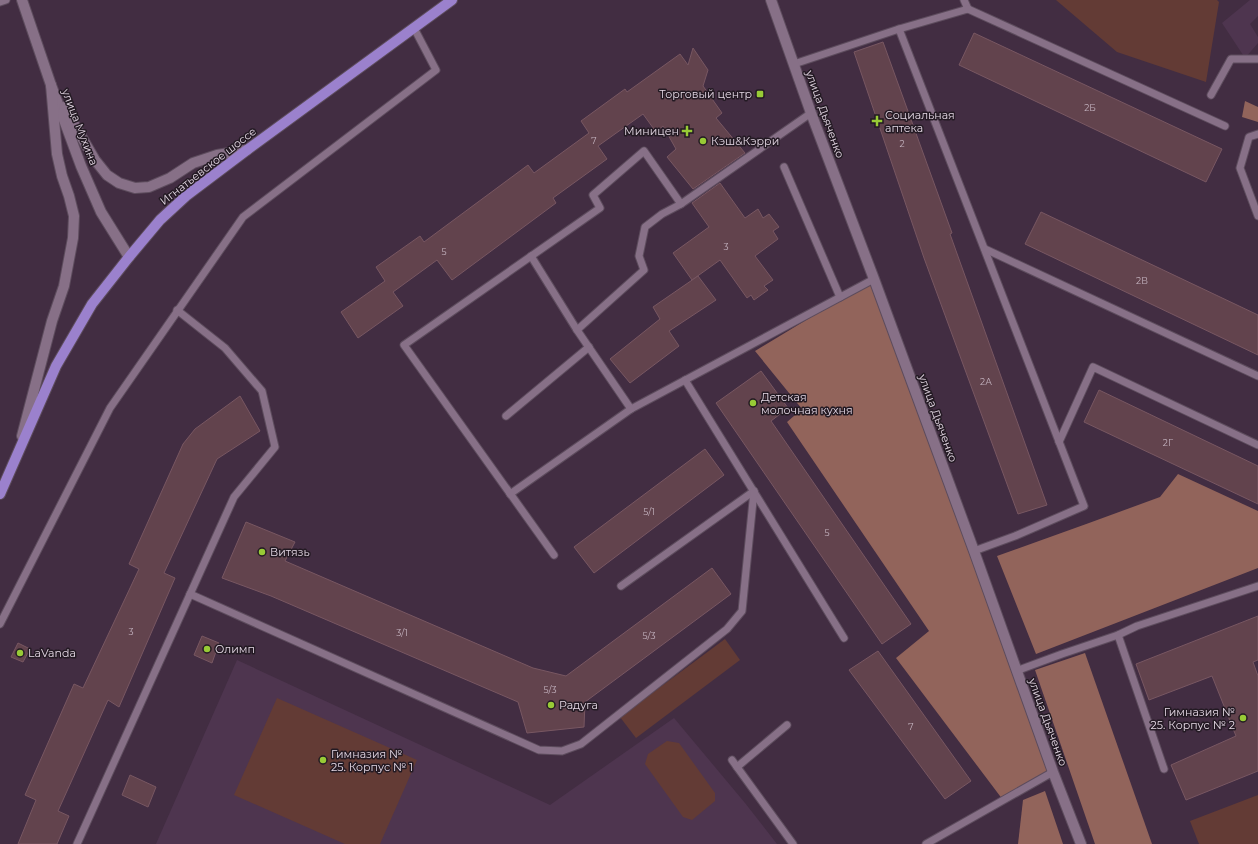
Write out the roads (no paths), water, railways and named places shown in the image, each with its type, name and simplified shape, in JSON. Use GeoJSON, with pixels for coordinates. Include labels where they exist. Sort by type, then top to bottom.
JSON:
{"type":"FeatureCollection","features":[{"type":"Feature","properties":{"kind":"main road","name":"улица Мухина"},"geometry":{"type":"LineString","coordinates":[[22,0],[81,166],[101,212],[129,257]]}},
{"type":"Feature","properties":{"kind":"main road","name":"Игнатьевское шоссе"},"geometry":{"type":"LineString","coordinates":[[0,494],[56,366],[92,304],[160,220],[186,196],[247,150],[452,0]]}},
{"type":"Feature","properties":{"kind":"main road","name":"улица Дьяченко"},"geometry":{"type":"LineString","coordinates":[[771,0],[811,113],[874,278],[1080,844]]}},
{"type":"Feature","properties":{"kind":"main road"},"geometry":{"type":"LineString","coordinates":[[51,85],[95,160],[107,175],[119,184],[135,188],[149,187],[170,178],[193,164],[217,155],[247,150]]}},
{"type":"Feature","properties":{"kind":"main road"},"geometry":{"type":"LineString","coordinates":[[17,454],[52,321],[64,286],[74,238],[74,216],[57,154],[51,85]]}},
{"type":"Feature","properties":{"kind":"lane"},"geometry":{"type":"LineString","coordinates":[[0,2],[6,0]]}},
{"type":"Feature","properties":{"kind":"lane"},"geometry":{"type":"LineString","coordinates":[[964,0],[968,9]]}},
{"type":"Feature","properties":{"kind":"lane"},"geometry":{"type":"LineString","coordinates":[[794,64],[899,29],[968,9],[1225,126]]}},
{"type":"Feature","properties":{"kind":"lane"},"geometry":{"type":"LineString","coordinates":[[0,624],[110,408],[243,217],[436,70],[414,28]]}},
{"type":"Feature","properties":{"kind":"lane"},"geometry":{"type":"LineString","coordinates":[[899,29],[1084,506],[1015,536],[974,551]]}},
{"type":"Feature","properties":{"kind":"lane"},"geometry":{"type":"LineString","coordinates":[[1211,95],[1231,59],[1258,59]]}},
{"type":"Feature","properties":{"kind":"lane"},"geometry":{"type":"LineString","coordinates":[[577,330],[644,270],[639,256],[645,227],[662,214],[681,204],[811,113]]}},
{"type":"Feature","properties":{"kind":"lane"},"geometry":{"type":"LineString","coordinates":[[1258,134],[1249,137],[1240,168],[1258,216]]}},
{"type":"Feature","properties":{"kind":"lane"},"geometry":{"type":"LineString","coordinates":[[554,555],[404,345],[600,208],[593,195],[644,151],[681,204]]}},
{"type":"Feature","properties":{"kind":"lane"},"geometry":{"type":"LineString","coordinates":[[784,167],[840,297]]}},
{"type":"Feature","properties":{"kind":"lane"},"geometry":{"type":"LineString","coordinates":[[984,249],[1258,376]]}},
{"type":"Feature","properties":{"kind":"lane"},"geometry":{"type":"LineString","coordinates":[[531,256],[588,347],[631,409]]}},
{"type":"Feature","properties":{"kind":"lane"},"geometry":{"type":"LineString","coordinates":[[510,494],[631,409],[874,278]]}},
{"type":"Feature","properties":{"kind":"lane"},"geometry":{"type":"LineString","coordinates":[[77,844],[234,497],[275,446],[262,391],[225,348],[178,310]]}},
{"type":"Feature","properties":{"kind":"lane"},"geometry":{"type":"LineString","coordinates":[[506,416],[588,347]]}},
{"type":"Feature","properties":{"kind":"lane"},"geometry":{"type":"LineString","coordinates":[[1059,442],[1093,367],[1258,445]]}},
{"type":"Feature","properties":{"kind":"lane"},"geometry":{"type":"LineString","coordinates":[[686,380],[844,638]]}},
{"type":"Feature","properties":{"kind":"lane"},"geometry":{"type":"LineString","coordinates":[[190,594],[539,750],[562,750],[581,744],[727,629],[742,611],[754,491]]}},
{"type":"Feature","properties":{"kind":"lane"},"geometry":{"type":"LineString","coordinates":[[621,586],[754,491]]}},
{"type":"Feature","properties":{"kind":"lane"},"geometry":{"type":"LineString","coordinates":[[1016,670],[1118,635],[1137,626],[1258,586]]}},
{"type":"Feature","properties":{"kind":"lane"},"geometry":{"type":"LineString","coordinates":[[1118,635],[1164,769]]}},
{"type":"Feature","properties":{"kind":"lane"},"geometry":{"type":"LineString","coordinates":[[737,767],[787,725]]}},
{"type":"Feature","properties":{"kind":"lane"},"geometry":{"type":"LineString","coordinates":[[732,760],[793,844]]}},
{"type":"Feature","properties":{"kind":"lane"},"geometry":{"type":"LineString","coordinates":[[926,844],[1053,772]]}},
{"type":"Feature","properties":{"kind":"place","name":"Торговый центр"},"geometry":{"type":"Point","coordinates":[760,94]}},
{"type":"Feature","properties":{"kind":"place","name":"Социальная аптека"},"geometry":{"type":"Point","coordinates":[877,121]}},
{"type":"Feature","properties":{"kind":"place","name":"Миницен"},"geometry":{"type":"Point","coordinates":[687,131]}},
{"type":"Feature","properties":{"kind":"place","name":"Кэш&Кэрри"},"geometry":{"type":"Point","coordinates":[703,141]}},
{"type":"Feature","properties":{"kind":"place","name":"Детская молочная кухня"},"geometry":{"type":"Point","coordinates":[753,403]}},
{"type":"Feature","properties":{"kind":"place","name":"Витязь"},"geometry":{"type":"Point","coordinates":[262,552]}},
{"type":"Feature","properties":{"kind":"place","name":"Олимп"},"geometry":{"type":"Point","coordinates":[207,649]}},
{"type":"Feature","properties":{"kind":"place","name":"LaVanda"},"geometry":{"type":"Point","coordinates":[20,653]}},
{"type":"Feature","properties":{"kind":"place","name":"Радуга"},"geometry":{"type":"Point","coordinates":[551,705]}},
{"type":"Feature","properties":{"kind":"place","name":"Гимназия № 25. Корпус № 2"},"geometry":{"type":"Point","coordinates":[1243,718]}},
{"type":"Feature","properties":{"kind":"place","name":"Гимназия № 25. Корпус № 1"},"geometry":{"type":"Point","coordinates":[323,760]}}]}
